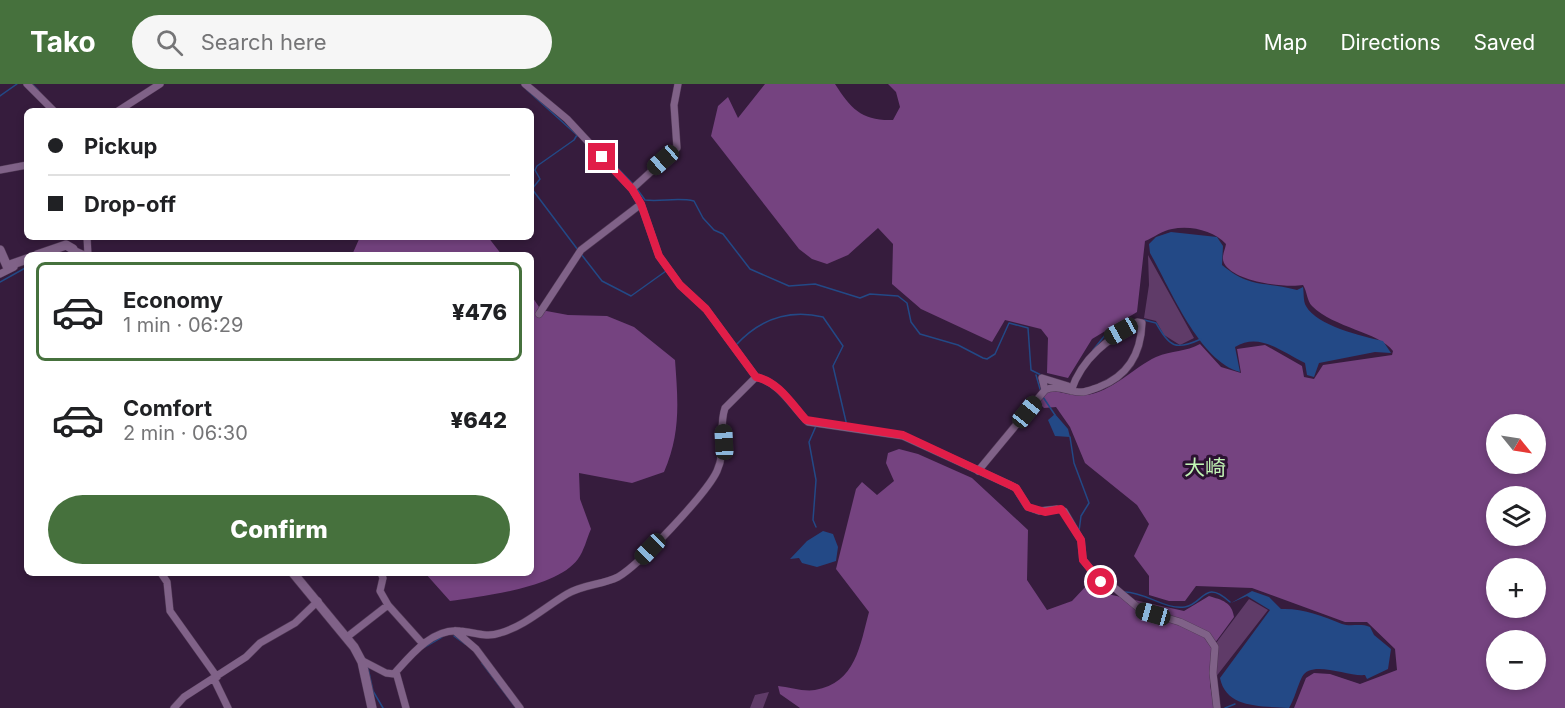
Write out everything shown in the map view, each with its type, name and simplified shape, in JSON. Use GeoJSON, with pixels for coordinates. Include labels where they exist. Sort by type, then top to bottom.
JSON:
{"type":"FeatureCollection","features":[{"type":"Feature","properties":{"kind":"street"},"geometry":{"type":"LineString","coordinates":[[27,84],[51,108]]}},
{"type":"Feature","properties":{"kind":"street"},"geometry":{"type":"LineString","coordinates":[[123,108],[160,84]]}},
{"type":"Feature","properties":{"kind":"street"},"geometry":{"type":"LineString","coordinates":[[525,84],[567,118],[634,187],[659,256],[680,285],[706,309],[756,377],[765,379],[782,392],[808,422],[903,435],[1016,488],[1028,507],[1039,511],[1057,509],[1064,511],[1081,540],[1082,556],[1086,566],[1101,582],[1120,592],[1141,610],[1200,631],[1212,641],[1215,648],[1213,673],[1217,708]]}},
{"type":"Feature","properties":{"kind":"street"},"geometry":{"type":"LineString","coordinates":[[634,187],[677,148],[674,105],[678,84]]}},
{"type":"Feature","properties":{"kind":"street"},"geometry":{"type":"LineString","coordinates":[[0,170],[24,166]]}},
{"type":"Feature","properties":{"kind":"street"},"geometry":{"type":"LineString","coordinates":[[539,314],[579,252],[641,204]]}},
{"type":"Feature","properties":{"kind":"street"},"geometry":{"type":"LineString","coordinates":[[46,252],[66,245],[80,252]]}},
{"type":"Feature","properties":{"kind":"street"},"geometry":{"type":"LineString","coordinates":[[52,252],[63,248],[73,249]]}},
{"type":"Feature","properties":{"kind":"street"},"geometry":{"type":"LineString","coordinates":[[0,250],[2,271],[24,261]]}},
{"type":"Feature","properties":{"kind":"street"},"geometry":{"type":"LineString","coordinates":[[1045,390],[1042,378],[1083,393],[1112,382],[1126,372],[1139,342],[1142,322],[1137,322],[1105,340],[1072,388]]}},
{"type":"Feature","properties":{"kind":"street"},"geometry":{"type":"LineString","coordinates":[[361,665],[387,674],[397,673],[423,644],[454,631],[490,636],[500,634],[579,587],[614,579],[633,567],[712,482],[723,451],[725,408],[756,377]]}},
{"type":"Feature","properties":{"kind":"street"},"geometry":{"type":"LineString","coordinates":[[978,471],[1045,390],[1072,388]]}},
{"type":"Feature","properties":{"kind":"street"},"geometry":{"type":"LineString","coordinates":[[164,576],[170,611],[215,678],[228,708]]}},
{"type":"Feature","properties":{"kind":"street"},"geometry":{"type":"LineString","coordinates":[[295,576],[347,637],[361,665],[372,708]]}},
{"type":"Feature","properties":{"kind":"street"},"geometry":{"type":"LineString","coordinates":[[382,576],[380,591],[388,605],[423,644]]}},
{"type":"Feature","properties":{"kind":"street"},"geometry":{"type":"LineString","coordinates":[[174,708],[184,698],[260,644],[296,622],[316,603]]}},
{"type":"Feature","properties":{"kind":"street"},"geometry":{"type":"LineString","coordinates":[[347,637],[388,605]]}},
{"type":"Feature","properties":{"kind":"street"},"geometry":{"type":"LineString","coordinates":[[454,631],[476,649],[520,708]]}},
{"type":"Feature","properties":{"kind":"street"},"geometry":{"type":"LineString","coordinates":[[397,673],[406,708]]}},
{"type":"Feature","properties":{"kind":"shaded area"},"geometry":{"type":"Polygon","coordinates":[[[765,84],[835,84],[858,112],[873,118],[893,120],[900,107],[896,92],[888,84],[1565,84],[1565,708],[1294,708],[1306,678],[1314,673],[1330,674],[1360,684],[1397,670],[1395,649],[1367,622],[1345,622],[1252,588],[1196,586],[1185,601],[1169,601],[1149,595],[1149,576],[1134,556],[1149,524],[1137,505],[1085,463],[1070,427],[1056,407],[1044,408],[1038,402],[1049,390],[1077,395],[1096,393],[1156,357],[1200,344],[1221,367],[1241,373],[1237,349],[1265,345],[1302,366],[1304,377],[1314,379],[1323,365],[1392,355],[1393,351],[1378,339],[1332,320],[1321,313],[1310,304],[1303,285],[1284,286],[1238,275],[1230,270],[1223,261],[1226,244],[1221,239],[1209,232],[1179,228],[1162,232],[1145,241],[1137,312],[1092,339],[1068,378],[1047,373],[1048,338],[1041,329],[1005,320],[992,342],[921,309],[892,284],[893,244],[878,228],[848,255],[827,264],[812,259],[799,249],[711,136],[718,106],[728,97],[738,118],[765,84]]]}},
{"type":"Feature","properties":{"kind":"shaded area"},"geometry":{"type":"Polygon","coordinates":[[[359,240],[490,240],[500,252],[353,252],[359,240]]]}},
{"type":"Feature","properties":{"kind":"shaded area"},"geometry":{"type":"Polygon","coordinates":[[[1148,255],[1194,338],[1180,345],[1164,335],[1156,321],[1144,318],[1149,285],[1148,255]]]}},
{"type":"Feature","properties":{"kind":"shaded area"},"geometry":{"type":"Polygon","coordinates":[[[534,300],[541,310],[568,315],[607,316],[634,327],[675,360],[676,430],[664,472],[632,483],[579,473],[580,499],[591,529],[580,556],[568,569],[537,584],[450,601],[428,576],[534,576],[534,300]]]}},
{"type":"Feature","properties":{"kind":"shaded area"},"geometry":{"type":"Polygon","coordinates":[[[899,449],[918,454],[972,478],[1028,530],[1027,580],[1047,610],[1072,601],[1088,584],[1103,593],[1184,611],[1209,596],[1229,605],[1234,617],[1212,647],[1210,684],[1214,708],[800,708],[780,694],[778,686],[815,690],[829,686],[848,671],[854,661],[869,612],[836,569],[856,489],[862,482],[877,495],[894,481],[886,463],[888,453],[899,449]]]}},
{"type":"Feature","properties":{"kind":"shaded area"},"geometry":{"type":"Polygon","coordinates":[[[1249,599],[1268,610],[1215,678],[1216,643],[1249,599]]]}},
{"type":"Feature","properties":{"kind":"shaded area"},"geometry":{"type":"Polygon","coordinates":[[[769,692],[763,708],[750,708],[755,695],[769,692]]]}},
{"type":"Feature","properties":{"kind":"water"},"geometry":{"type":"Polygon","coordinates":[[[1171,232],[1217,237],[1223,246],[1222,265],[1232,273],[1258,283],[1297,290],[1303,287],[1306,306],[1320,319],[1341,329],[1383,341],[1391,353],[1375,352],[1319,363],[1314,377],[1307,375],[1305,363],[1271,345],[1253,342],[1235,347],[1240,372],[1225,365],[1211,354],[1187,322],[1150,253],[1149,244],[1156,237],[1171,232]]]}},
{"type":"Feature","properties":{"kind":"water"},"geometry":{"type":"Polygon","coordinates":[[[1055,414],[1068,429],[1070,437],[1055,436],[1048,420],[1055,414]]]}},
{"type":"Feature","properties":{"kind":"water"},"geometry":{"type":"Polygon","coordinates":[[[823,531],[833,534],[838,547],[836,561],[817,567],[802,563],[799,558],[790,559],[807,541],[823,531]]]}},
{"type":"Feature","properties":{"kind":"water"},"geometry":{"type":"Polygon","coordinates":[[[1252,591],[1269,597],[1281,609],[1305,611],[1345,625],[1370,627],[1374,635],[1391,649],[1388,669],[1367,679],[1365,675],[1313,669],[1302,677],[1289,708],[1256,706],[1237,700],[1223,688],[1220,678],[1270,610],[1247,596],[1231,603],[1252,591]]]}},
{"type":"Feature","properties":{"kind":"waterway"},"geometry":{"type":"LineString","coordinates":[[0,96],[17,84]]}},
{"type":"Feature","properties":{"kind":"waterway"},"geometry":{"type":"LineString","coordinates":[[32,84],[38,90]]}},
{"type":"Feature","properties":{"kind":"waterway"},"geometry":{"type":"LineString","coordinates":[[527,90],[578,136]]}},
{"type":"Feature","properties":{"kind":"waterway"},"geometry":{"type":"LineString","coordinates":[[534,186],[540,179],[535,170],[537,166],[574,140],[577,135]]}},
{"type":"Feature","properties":{"kind":"waterway"},"geometry":{"type":"LineString","coordinates":[[604,154],[634,185]]}},
{"type":"Feature","properties":{"kind":"waterway"},"geometry":{"type":"LineString","coordinates":[[637,189],[645,200],[694,201],[703,218],[714,230],[723,234],[750,269],[789,286],[815,284],[860,298],[870,294],[898,296],[907,303],[911,322],[920,334],[958,345],[983,358],[987,359],[995,354],[1009,323],[1028,328],[1031,370],[1041,375]]}},
{"type":"Feature","properties":{"kind":"waterway"},"geometry":{"type":"LineString","coordinates":[[534,192],[578,250]]}},
{"type":"Feature","properties":{"kind":"waterway"},"geometry":{"type":"LineString","coordinates":[[581,254],[602,281],[631,296],[666,271]]}},
{"type":"Feature","properties":{"kind":"waterway"},"geometry":{"type":"LineString","coordinates":[[0,282],[24,269]]}},
{"type":"Feature","properties":{"kind":"waterway"},"geometry":{"type":"LineString","coordinates":[[736,345],[755,329],[776,318],[798,314],[823,317],[843,346],[833,366],[847,426]]}},
{"type":"Feature","properties":{"kind":"waterway"},"geometry":{"type":"LineString","coordinates":[[1093,350],[1106,334],[1134,320]]}},
{"type":"Feature","properties":{"kind":"waterway"},"geometry":{"type":"LineString","coordinates":[[1144,320],[1156,323],[1165,337],[1179,346],[1201,339]]}},
{"type":"Feature","properties":{"kind":"waterway"},"geometry":{"type":"LineString","coordinates":[[1036,375],[1040,389]]}},
{"type":"Feature","properties":{"kind":"waterway"},"geometry":{"type":"LineString","coordinates":[[1043,397],[1055,415]]}},
{"type":"Feature","properties":{"kind":"waterway"},"geometry":{"type":"LineString","coordinates":[[816,426],[809,442],[816,480],[813,520],[816,527]]}},
{"type":"Feature","properties":{"kind":"waterway"},"geometry":{"type":"LineString","coordinates":[[1070,437],[1074,463],[1089,503],[1081,516],[1079,531]]}},
{"type":"Feature","properties":{"kind":"waterway"},"geometry":{"type":"LineString","coordinates":[[1017,496],[1024,507]]}},
{"type":"Feature","properties":{"kind":"waterway"},"geometry":{"type":"LineString","coordinates":[[1125,592],[1178,607],[1191,605],[1209,592],[1215,592],[1230,602]]}},
{"type":"Feature","properties":{"kind":"waterway"},"geometry":{"type":"LineString","coordinates":[[454,636],[465,644]]}},
{"type":"Feature","properties":{"kind":"waterway"},"geometry":{"type":"LineString","coordinates":[[423,648],[442,637]]}},
{"type":"Feature","properties":{"kind":"waterway"},"geometry":{"type":"LineString","coordinates":[[482,663],[516,708]]}},
{"type":"Feature","properties":{"kind":"waterway"},"geometry":{"type":"LineString","coordinates":[[368,668],[373,691],[383,708]]}},
{"type":"Feature","properties":{"kind":"waterway"},"geometry":{"type":"LineString","coordinates":[[1225,708],[1235,704]]}},
{"type":"Feature","properties":{"kind":"district","name":"大崎"},"geometry":{"type":"Point","coordinates":[1205,467]}},
{"type":"Feature","properties":{"kind":"route"},"geometry":{"type":"LineString","coordinates":[[602,157],[632,189],[641,204],[659,256],[680,285],[706,309],[756,377],[765,379],[782,392],[808,422],[903,435],[1016,488],[1022,501],[1028,507],[1045,512],[1061,509],[1081,540],[1082,556],[1086,566],[1101,582]]}}]}
